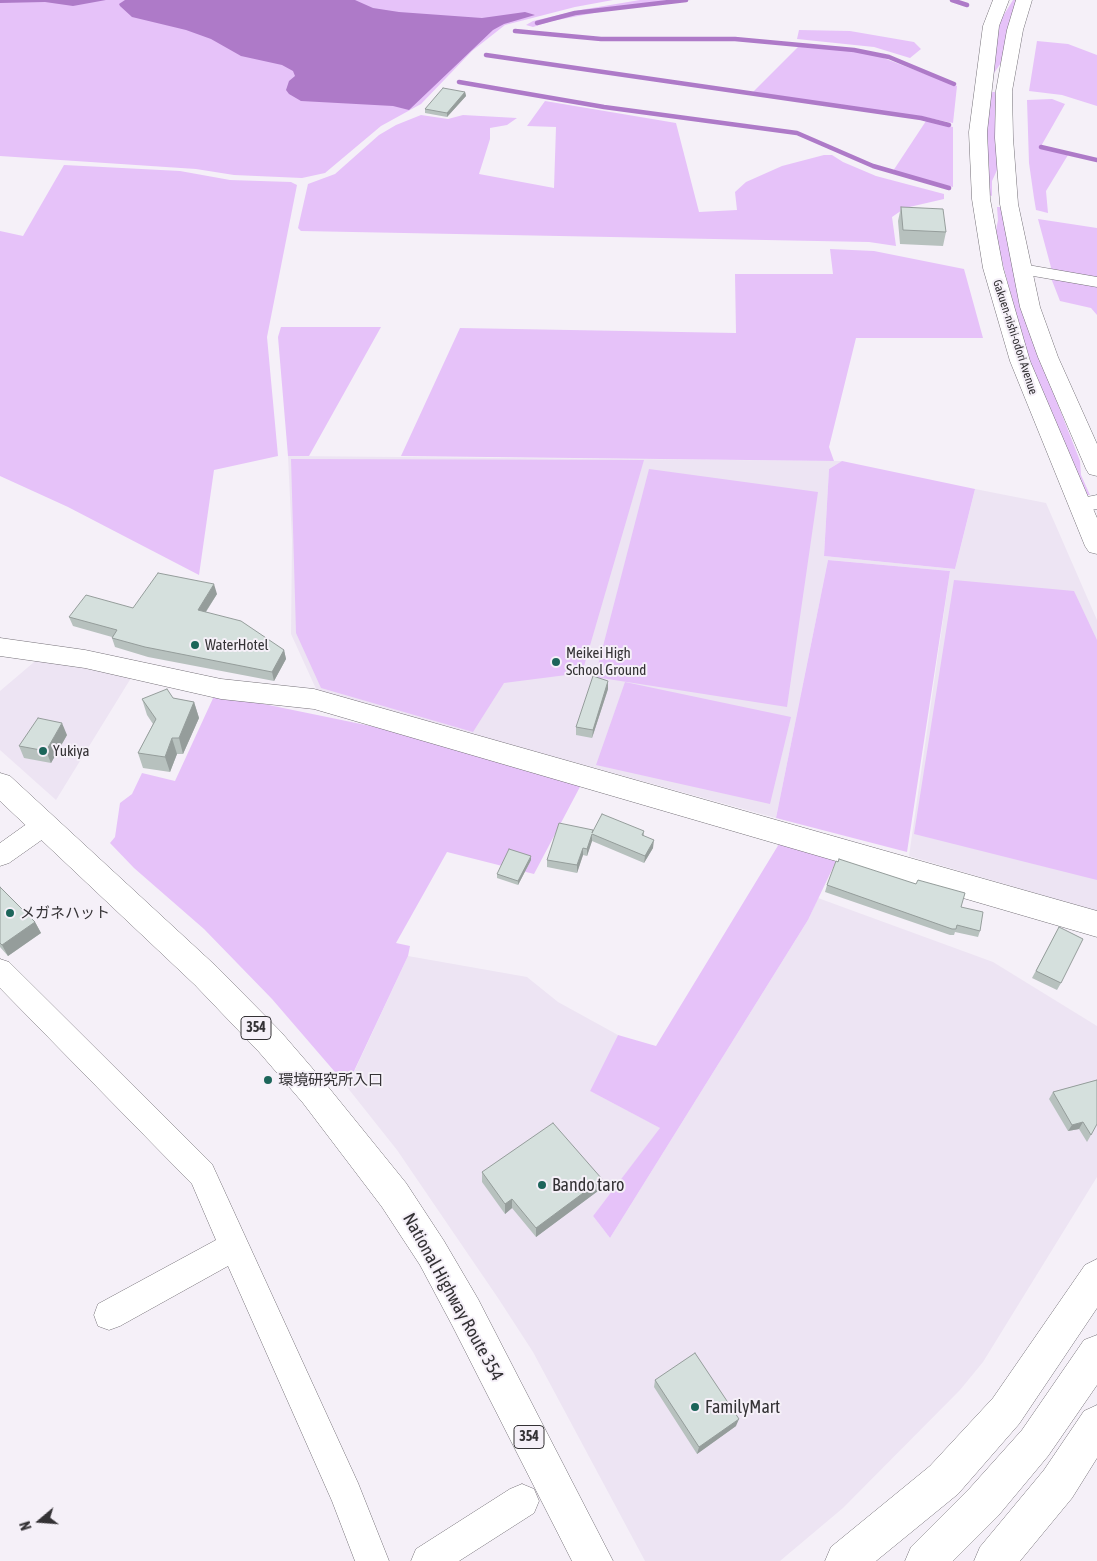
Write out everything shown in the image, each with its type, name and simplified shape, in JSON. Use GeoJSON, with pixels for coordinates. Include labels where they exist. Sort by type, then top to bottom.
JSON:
{"type":"FeatureCollection","features":[{"type":"Feature","properties":{"kind":"main road","name":"Gakuen-nishi-odori Avenue"},"geometry":{"type":"LineString","coordinates":[[1001,0],[991,26],[980,99],[978,157],[982,199],[993,268],[1020,361],[1088,504],[1097,546]]}},
{"type":"Feature","properties":{"kind":"main road","name":"Gakuen-nishi-odori Avenue"},"geometry":{"type":"LineString","coordinates":[[1024,0],[1006,75],[1004,138],[1009,204],[1030,307],[1048,357],[1097,469]]}},
{"type":"Feature","properties":{"kind":"main road"},"geometry":{"type":"LineString","coordinates":[[0,648],[39,651],[85,659],[221,689],[314,699],[1097,924]]}},
{"type":"Feature","properties":{"kind":"main road","name":"National Highway Route 354"},"geometry":{"type":"LineString","coordinates":[[0,784],[206,976],[270,1042],[314,1093],[394,1195],[432,1253],[465,1312],[593,1561]]}},
{"type":"Feature","properties":{"kind":"main road"},"geometry":{"type":"LineString","coordinates":[[845,1561],[944,1480],[1006,1411],[1097,1277]]}},
{"type":"Feature","properties":{"kind":"main road"},"geometry":{"type":"LineString","coordinates":[[925,1561],[984,1502],[1035,1443],[1097,1353]]}},
{"type":"Feature","properties":{"kind":"main road"},"geometry":{"type":"LineString","coordinates":[[994,1561],[1058,1484],[1097,1424]]}},
{"type":"Feature","properties":{"kind":"street"},"geometry":{"type":"LineString","coordinates":[[1022,269],[1097,282]]}},
{"type":"Feature","properties":{"kind":"street"},"geometry":{"type":"LineString","coordinates":[[0,856],[44,825]]}},
{"type":"Feature","properties":{"kind":"street"},"geometry":{"type":"LineString","coordinates":[[0,970],[202,1174],[346,1495],[372,1561]]}},
{"type":"Feature","properties":{"kind":"street"},"geometry":{"type":"LineString","coordinates":[[109,1315],[235,1246]]}},
{"type":"Feature","properties":{"kind":"street"},"geometry":{"type":"LineString","coordinates":[[428,1561],[522,1501]]}},
{"type":"Feature","properties":{"kind":"shaded area"},"geometry":{"type":"Polygon","coordinates":[[[0,0],[613,0],[575,7],[505,25],[472,51],[421,104],[381,126],[325,173],[302,178],[234,175],[196,169],[0,156],[0,0]]]}},
{"type":"Feature","properties":{"kind":"shaded area"},"geometry":{"type":"Polygon","coordinates":[[[0,0],[106,0],[73,6],[45,2],[0,3],[0,0]]]}},
{"type":"Feature","properties":{"kind":"shaded area"},"geometry":{"type":"Polygon","coordinates":[[[125,0],[355,0],[373,8],[399,12],[482,18],[525,12],[535,15],[504,24],[493,30],[409,110],[393,106],[301,101],[286,90],[289,81],[295,76],[293,71],[282,65],[241,56],[211,39],[186,30],[132,17],[119,4],[125,0]]]}},
{"type":"Feature","properties":{"kind":"shaded area"},"geometry":{"type":"Polygon","coordinates":[[[640,0],[691,0],[615,9],[552,21],[533,27],[526,25],[533,21],[580,10],[640,0]]]}},
{"type":"Feature","properties":{"kind":"shaded area"},"geometry":{"type":"Polygon","coordinates":[[[1013,0],[1017,0],[1001,63],[994,73],[992,85],[988,85],[1000,21],[1013,0]]]}},
{"type":"Feature","properties":{"kind":"shaded area"},"geometry":{"type":"Polygon","coordinates":[[[799,30],[850,31],[914,42],[921,49],[910,58],[874,47],[797,39],[799,30]]]}},
{"type":"Feature","properties":{"kind":"shaded area"},"geometry":{"type":"Polygon","coordinates":[[[1037,41],[1068,44],[1097,55],[1097,106],[1062,95],[1029,91],[1037,41]]]}},
{"type":"Feature","properties":{"kind":"shaded area"},"geometry":{"type":"Polygon","coordinates":[[[800,45],[873,54],[957,86],[953,123],[753,92],[800,45]]]}},
{"type":"Feature","properties":{"kind":"shaded area"},"geometry":{"type":"Polygon","coordinates":[[[991,92],[995,92],[997,110],[998,168],[992,181],[992,196],[989,195],[986,116],[991,101],[991,92]]]}},
{"type":"Feature","properties":{"kind":"shaded area"},"geometry":{"type":"Polygon","coordinates":[[[1052,99],[1065,104],[1040,148],[1068,155],[1046,191],[1048,213],[1036,210],[1029,163],[1027,100],[1052,99]]]}},
{"type":"Feature","properties":{"kind":"shaded area"},"geometry":{"type":"Polygon","coordinates":[[[545,101],[676,123],[699,212],[737,210],[735,192],[746,182],[782,166],[824,155],[832,155],[843,162],[876,176],[944,194],[944,199],[905,208],[892,217],[896,246],[869,242],[301,231],[298,228],[308,184],[335,174],[379,135],[396,125],[421,115],[448,119],[463,115],[517,118],[507,125],[490,128],[490,139],[479,174],[554,188],[556,127],[527,126],[545,101]]]}},
{"type":"Feature","properties":{"kind":"shaded area"},"geometry":{"type":"Polygon","coordinates":[[[926,121],[953,127],[953,187],[893,171],[926,121]]]}},
{"type":"Feature","properties":{"kind":"shaded area"},"geometry":{"type":"Polygon","coordinates":[[[64,165],[180,171],[230,180],[291,182],[297,185],[267,337],[278,456],[214,470],[199,575],[68,507],[0,476],[0,231],[23,236],[64,165]]]}},
{"type":"Feature","properties":{"kind":"shaded area"},"geometry":{"type":"Polygon","coordinates":[[[997,207],[1002,207],[1041,361],[1080,461],[1081,475],[1090,495],[1084,495],[1031,370],[995,235],[998,220],[997,207]]]}},
{"type":"Feature","properties":{"kind":"shaded area"},"geometry":{"type":"Polygon","coordinates":[[[1038,219],[1097,228],[1097,278],[1052,271],[1038,219]]]}},
{"type":"Feature","properties":{"kind":"shaded area"},"geometry":{"type":"Polygon","coordinates":[[[830,249],[874,251],[964,269],[983,338],[856,338],[829,447],[834,461],[401,456],[460,328],[736,333],[735,274],[833,274],[830,249]]]}},
{"type":"Feature","properties":{"kind":"shaded area"},"geometry":{"type":"Polygon","coordinates":[[[1051,278],[1097,285],[1097,315],[1091,308],[1060,301],[1051,278]]]}},
{"type":"Feature","properties":{"kind":"shaded area"},"geometry":{"type":"Polygon","coordinates":[[[281,327],[381,327],[309,456],[288,456],[278,337],[281,327]]]}},
{"type":"Feature","properties":{"kind":"shaded area","name":"Meikei High School Ground"},"geometry":{"type":"Polygon","coordinates":[[[288,456],[842,461],[829,469],[824,556],[955,569],[975,489],[1046,503],[1097,620],[1097,911],[909,856],[950,571],[828,560],[776,818],[317,691],[291,634],[292,540],[288,456]]]}},
{"type":"Feature","properties":{"kind":"shaded area"},"geometry":{"type":"Polygon","coordinates":[[[291,459],[644,460],[582,673],[504,683],[473,732],[321,688],[296,633],[291,459]]]}},
{"type":"Feature","properties":{"kind":"shaded area"},"geometry":{"type":"Polygon","coordinates":[[[842,461],[975,489],[955,569],[824,556],[829,469],[842,461]]]}},
{"type":"Feature","properties":{"kind":"shaded area"},"geometry":{"type":"Polygon","coordinates":[[[649,469],[818,492],[787,707],[595,677],[649,469]]]}},
{"type":"Feature","properties":{"kind":"shaded area"},"geometry":{"type":"Polygon","coordinates":[[[828,560],[950,571],[907,852],[776,818],[828,560]]]}},
{"type":"Feature","properties":{"kind":"shaded area"},"geometry":{"type":"Polygon","coordinates":[[[954,580],[1074,591],[1097,640],[1097,880],[914,834],[954,580]]]}},
{"type":"Feature","properties":{"kind":"shaded area"},"geometry":{"type":"Polygon","coordinates":[[[40,657],[131,678],[56,800],[0,750],[0,691],[40,657]]]}},
{"type":"Feature","properties":{"kind":"shaded area"},"geometry":{"type":"Polygon","coordinates":[[[625,682],[791,717],[770,804],[596,765],[625,682]]]}},
{"type":"Feature","properties":{"kind":"shaded area"},"geometry":{"type":"Polygon","coordinates":[[[215,694],[395,731],[582,783],[534,874],[447,852],[396,943],[410,946],[408,956],[347,1086],[272,999],[204,929],[134,868],[110,843],[115,837],[120,803],[132,794],[142,773],[175,781],[215,694]]]}},
{"type":"Feature","properties":{"kind":"shaded area"},"geometry":{"type":"Polygon","coordinates":[[[782,839],[838,857],[808,920],[610,1238],[593,1216],[660,1128],[590,1091],[618,1035],[656,1046],[782,839]]]}},
{"type":"Feature","properties":{"kind":"shaded area"},"geometry":{"type":"Polygon","coordinates":[[[818,898],[993,962],[1097,1026],[1097,1177],[983,1362],[960,1390],[843,1508],[780,1561],[645,1561],[533,1352],[397,1150],[347,1087],[408,956],[527,977],[558,1002],[618,1035],[590,1091],[661,1128],[593,1216],[610,1238],[808,920],[818,898]]]}},
{"type":"Feature","properties":{"kind":"building"},"geometry":{"type":"Polygon","coordinates":[[[443,88],[465,92],[447,113],[425,109],[443,88]]]}},
{"type":"Feature","properties":{"kind":"building"},"geometry":{"type":"Polygon","coordinates":[[[901,207],[943,209],[946,232],[903,230],[901,207]]]}},
{"type":"Feature","properties":{"kind":"building"},"geometry":{"type":"Polygon","coordinates":[[[158,573],[214,584],[198,610],[241,621],[284,650],[272,672],[145,647],[112,638],[117,630],[69,617],[86,595],[133,608],[158,573]]]}},
{"type":"Feature","properties":{"kind":"building"},"geometry":{"type":"Polygon","coordinates":[[[593,676],[608,681],[593,730],[576,727],[593,676]]]}},
{"type":"Feature","properties":{"kind":"building"},"geometry":{"type":"Polygon","coordinates":[[[167,689],[173,698],[194,702],[179,738],[172,738],[165,757],[138,753],[156,719],[142,699],[167,689]]]}},
{"type":"Feature","properties":{"kind":"building"},"geometry":{"type":"Polygon","coordinates":[[[38,718],[62,723],[46,751],[19,746],[38,718]]]}},
{"type":"Feature","properties":{"kind":"building"},"geometry":{"type":"Polygon","coordinates":[[[602,814],[644,831],[642,835],[654,840],[645,856],[592,834],[587,849],[583,848],[577,865],[547,860],[559,823],[593,830],[592,833],[602,814]]]}},
{"type":"Feature","properties":{"kind":"building"},"geometry":{"type":"Polygon","coordinates":[[[509,849],[531,856],[518,881],[497,874],[509,849]]]}},
{"type":"Feature","properties":{"kind":"building"},"geometry":{"type":"Polygon","coordinates":[[[839,859],[916,884],[918,880],[965,893],[961,907],[983,912],[980,931],[957,925],[956,929],[952,929],[827,885],[836,861],[838,862],[839,859]]]}},
{"type":"Feature","properties":{"kind":"building","name":"メガネハット"},"geometry":{"type":"Polygon","coordinates":[[[0,887],[35,922],[2,945],[0,943],[0,887]]]}},
{"type":"Feature","properties":{"kind":"building"},"geometry":{"type":"Polygon","coordinates":[[[1059,927],[1083,939],[1061,983],[1036,971],[1059,927]]]}},
{"type":"Feature","properties":{"kind":"building"},"geometry":{"type":"Polygon","coordinates":[[[1097,1080],[1097,1124],[1091,1135],[1083,1122],[1072,1125],[1053,1092],[1097,1080]]]}},
{"type":"Feature","properties":{"kind":"building","name":"Bando taro"},"geometry":{"type":"Polygon","coordinates":[[[553,1123],[602,1179],[536,1228],[512,1199],[505,1204],[482,1172],[553,1123]]]}},
{"type":"Feature","properties":{"kind":"building","name":"FamilyMart"},"geometry":{"type":"Polygon","coordinates":[[[695,1353],[739,1419],[699,1447],[655,1380],[695,1353]]]}},
{"type":"Feature","properties":{"kind":"waterway"},"geometry":{"type":"LineString","coordinates":[[537,23],[575,13],[686,0]]}},
{"type":"Feature","properties":{"kind":"waterway"},"geometry":{"type":"LineString","coordinates":[[952,0],[967,5]]}},
{"type":"Feature","properties":{"kind":"waterway"},"geometry":{"type":"LineString","coordinates":[[515,31],[601,39],[735,39],[854,50],[889,57],[954,84]]}},
{"type":"Feature","properties":{"kind":"waterway"},"geometry":{"type":"LineString","coordinates":[[486,55],[921,118],[949,125]]}},
{"type":"Feature","properties":{"kind":"waterway"},"geometry":{"type":"LineString","coordinates":[[459,82],[604,107],[797,133],[873,166],[949,188]]}},
{"type":"Feature","properties":{"kind":"waterway"},"geometry":{"type":"LineString","coordinates":[[1041,147],[1097,160]]}},
{"type":"Feature","properties":{"kind":"place","name":"WaterHotel"},"geometry":{"type":"Point","coordinates":[195,645]}},
{"type":"Feature","properties":{"kind":"place","name":"Meikei High School Ground"},"geometry":{"type":"Point","coordinates":[556,662]}},
{"type":"Feature","properties":{"kind":"place","name":"Yukiya"},"geometry":{"type":"Point","coordinates":[43,751]}},
{"type":"Feature","properties":{"kind":"place","name":"メガネハット"},"geometry":{"type":"Point","coordinates":[10,913]}},
{"type":"Feature","properties":{"kind":"place","name":"環境研究所入口"},"geometry":{"type":"Point","coordinates":[268,1080]}},
{"type":"Feature","properties":{"kind":"place","name":"Bando taro"},"geometry":{"type":"Point","coordinates":[542,1185]}},
{"type":"Feature","properties":{"kind":"place","name":"FamilyMart"},"geometry":{"type":"Point","coordinates":[695,1407]}}]}
